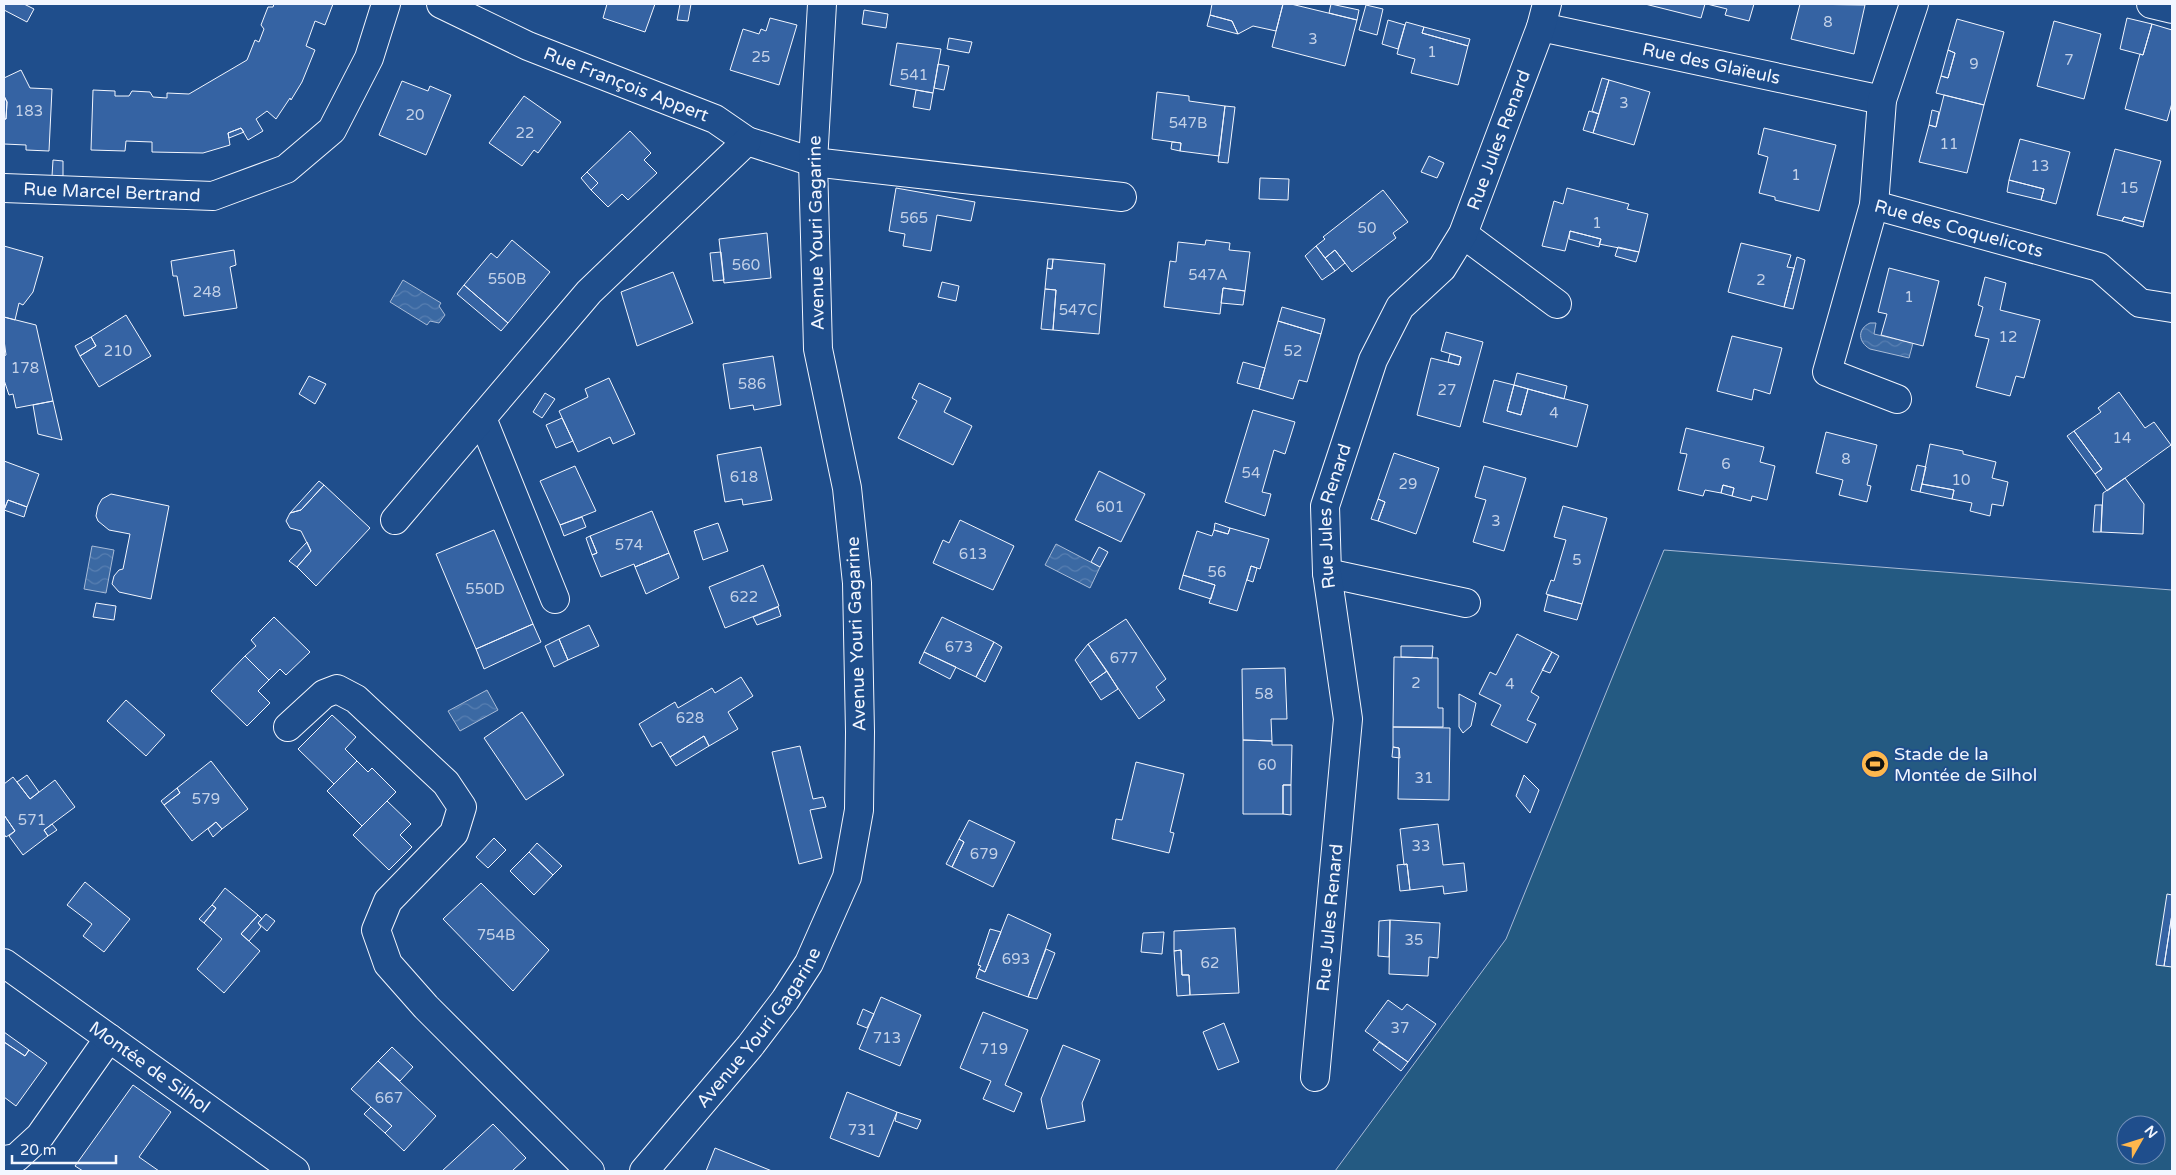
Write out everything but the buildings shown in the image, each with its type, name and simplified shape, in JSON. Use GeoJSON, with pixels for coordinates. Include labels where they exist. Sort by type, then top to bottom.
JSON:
{"type":"FeatureCollection","features":[{"type":"Feature","properties":{"kind":"street","name":"Rue Marcel Bertrand"},"geometry":{"type":"LineString","coordinates":[[4,188],[212,196],[286,169],[332,130],[369,58],[386,4]]}},
{"type":"Feature","properties":{"kind":"street","name":"Rue François Appert"},"geometry":{"type":"LineString","coordinates":[[442,4],[528,46],[715,119],[748,141],[813,162],[1122,197]]}},
{"type":"Feature","properties":{"kind":"street","name":"Avenue Youri Gagarine"},"geometry":{"type":"LineString","coordinates":[[644,1171],[750,1046],[785,1000],[808,963],[847,877],[859,810],[860,732],[857,583],[847,488],[818,348],[813,162],[822,4]]}},
{"type":"Feature","properties":{"kind":"street","name":"Rue des Coquelicots"},"geometry":{"type":"LineString","coordinates":[[1914,4],[1882,100],[1874,205],[2099,267],[2140,303],[2172,308]]}},
{"type":"Feature","properties":{"kind":"street"},"geometry":{"type":"LineString","coordinates":[[2151,4],[2172,9]]}},
{"type":"Feature","properties":{"kind":"street","name":"Rue des Glaïeuls"},"geometry":{"type":"LineString","coordinates":[[1543,10],[1882,100]]}},
{"type":"Feature","properties":{"kind":"street","name":"Rue Jules Renard"},"geometry":{"type":"LineString","coordinates":[[1315,1078],[1348,719],[1327,573],[1325,506],[1373,360],[1400,307],[1442,268],[1463,234],[1543,10]]}},
{"type":"Feature","properties":{"kind":"street"},"geometry":{"type":"LineString","coordinates":[[395,520],[589,292],[748,141]]}},
{"type":"Feature","properties":{"kind":"street"},"geometry":{"type":"LineString","coordinates":[[1874,205],[1827,372],[1897,399]]}},
{"type":"Feature","properties":{"kind":"street"},"geometry":{"type":"LineString","coordinates":[[1463,234],[1557,304]]}},
{"type":"Feature","properties":{"kind":"street"},"geometry":{"type":"LineString","coordinates":[[482,418],[555,599]]}},
{"type":"Feature","properties":{"kind":"street"},"geometry":{"type":"LineString","coordinates":[[1327,573],[1466,603]]}},
{"type":"Feature","properties":{"kind":"street"},"geometry":{"type":"LineString","coordinates":[[288,727],[324,694],[337,689],[356,699],[446,783],[462,807],[454,833],[388,901],[376,930],[388,964],[426,1007],[590,1171]]}},
{"type":"Feature","properties":{"kind":"street","name":"Montée de Silhol"},"geometry":{"type":"LineString","coordinates":[[4,963],[295,1171]]}},
{"type":"Feature","properties":{"kind":"street"},"geometry":{"type":"LineString","coordinates":[[4,1160],[16,1158],[40,1136],[108,1038]]}},
{"type":"Feature","properties":{"kind":"shaded area","name":"Stade de la Montée de Silhol"},"geometry":{"type":"Polygon","coordinates":[[[1664,550],[2172,590],[2172,1171],[1335,1171],[1506,939],[1664,550]]]}},
{"type":"Feature","properties":{"kind":"water"},"geometry":{"type":"Polygon","coordinates":[[[403,280],[441,303],[439,306],[445,315],[439,323],[430,321],[427,325],[390,302],[403,280]]]}},
{"type":"Feature","properties":{"kind":"water"},"geometry":{"type":"Polygon","coordinates":[[[1870,323],[1876,323],[1874,334],[1913,343],[1909,358],[1870,349],[1866,346],[1861,339],[1861,332],[1870,323]]]}},
{"type":"Feature","properties":{"kind":"water"},"geometry":{"type":"Polygon","coordinates":[[[1056,544],[1100,567],[1090,588],[1045,565],[1056,544]]]}},
{"type":"Feature","properties":{"kind":"water"},"geometry":{"type":"Polygon","coordinates":[[[92,546],[114,550],[106,593],[84,589],[92,546]]]}},
{"type":"Feature","properties":{"kind":"water"},"geometry":{"type":"Polygon","coordinates":[[[487,690],[498,710],[460,731],[448,711],[487,690]]]}},
{"type":"Feature","properties":{"kind":"place","name":"Stade de la Montée de Silhol"},"geometry":{"type":"Point","coordinates":[1875,764]}}]}
